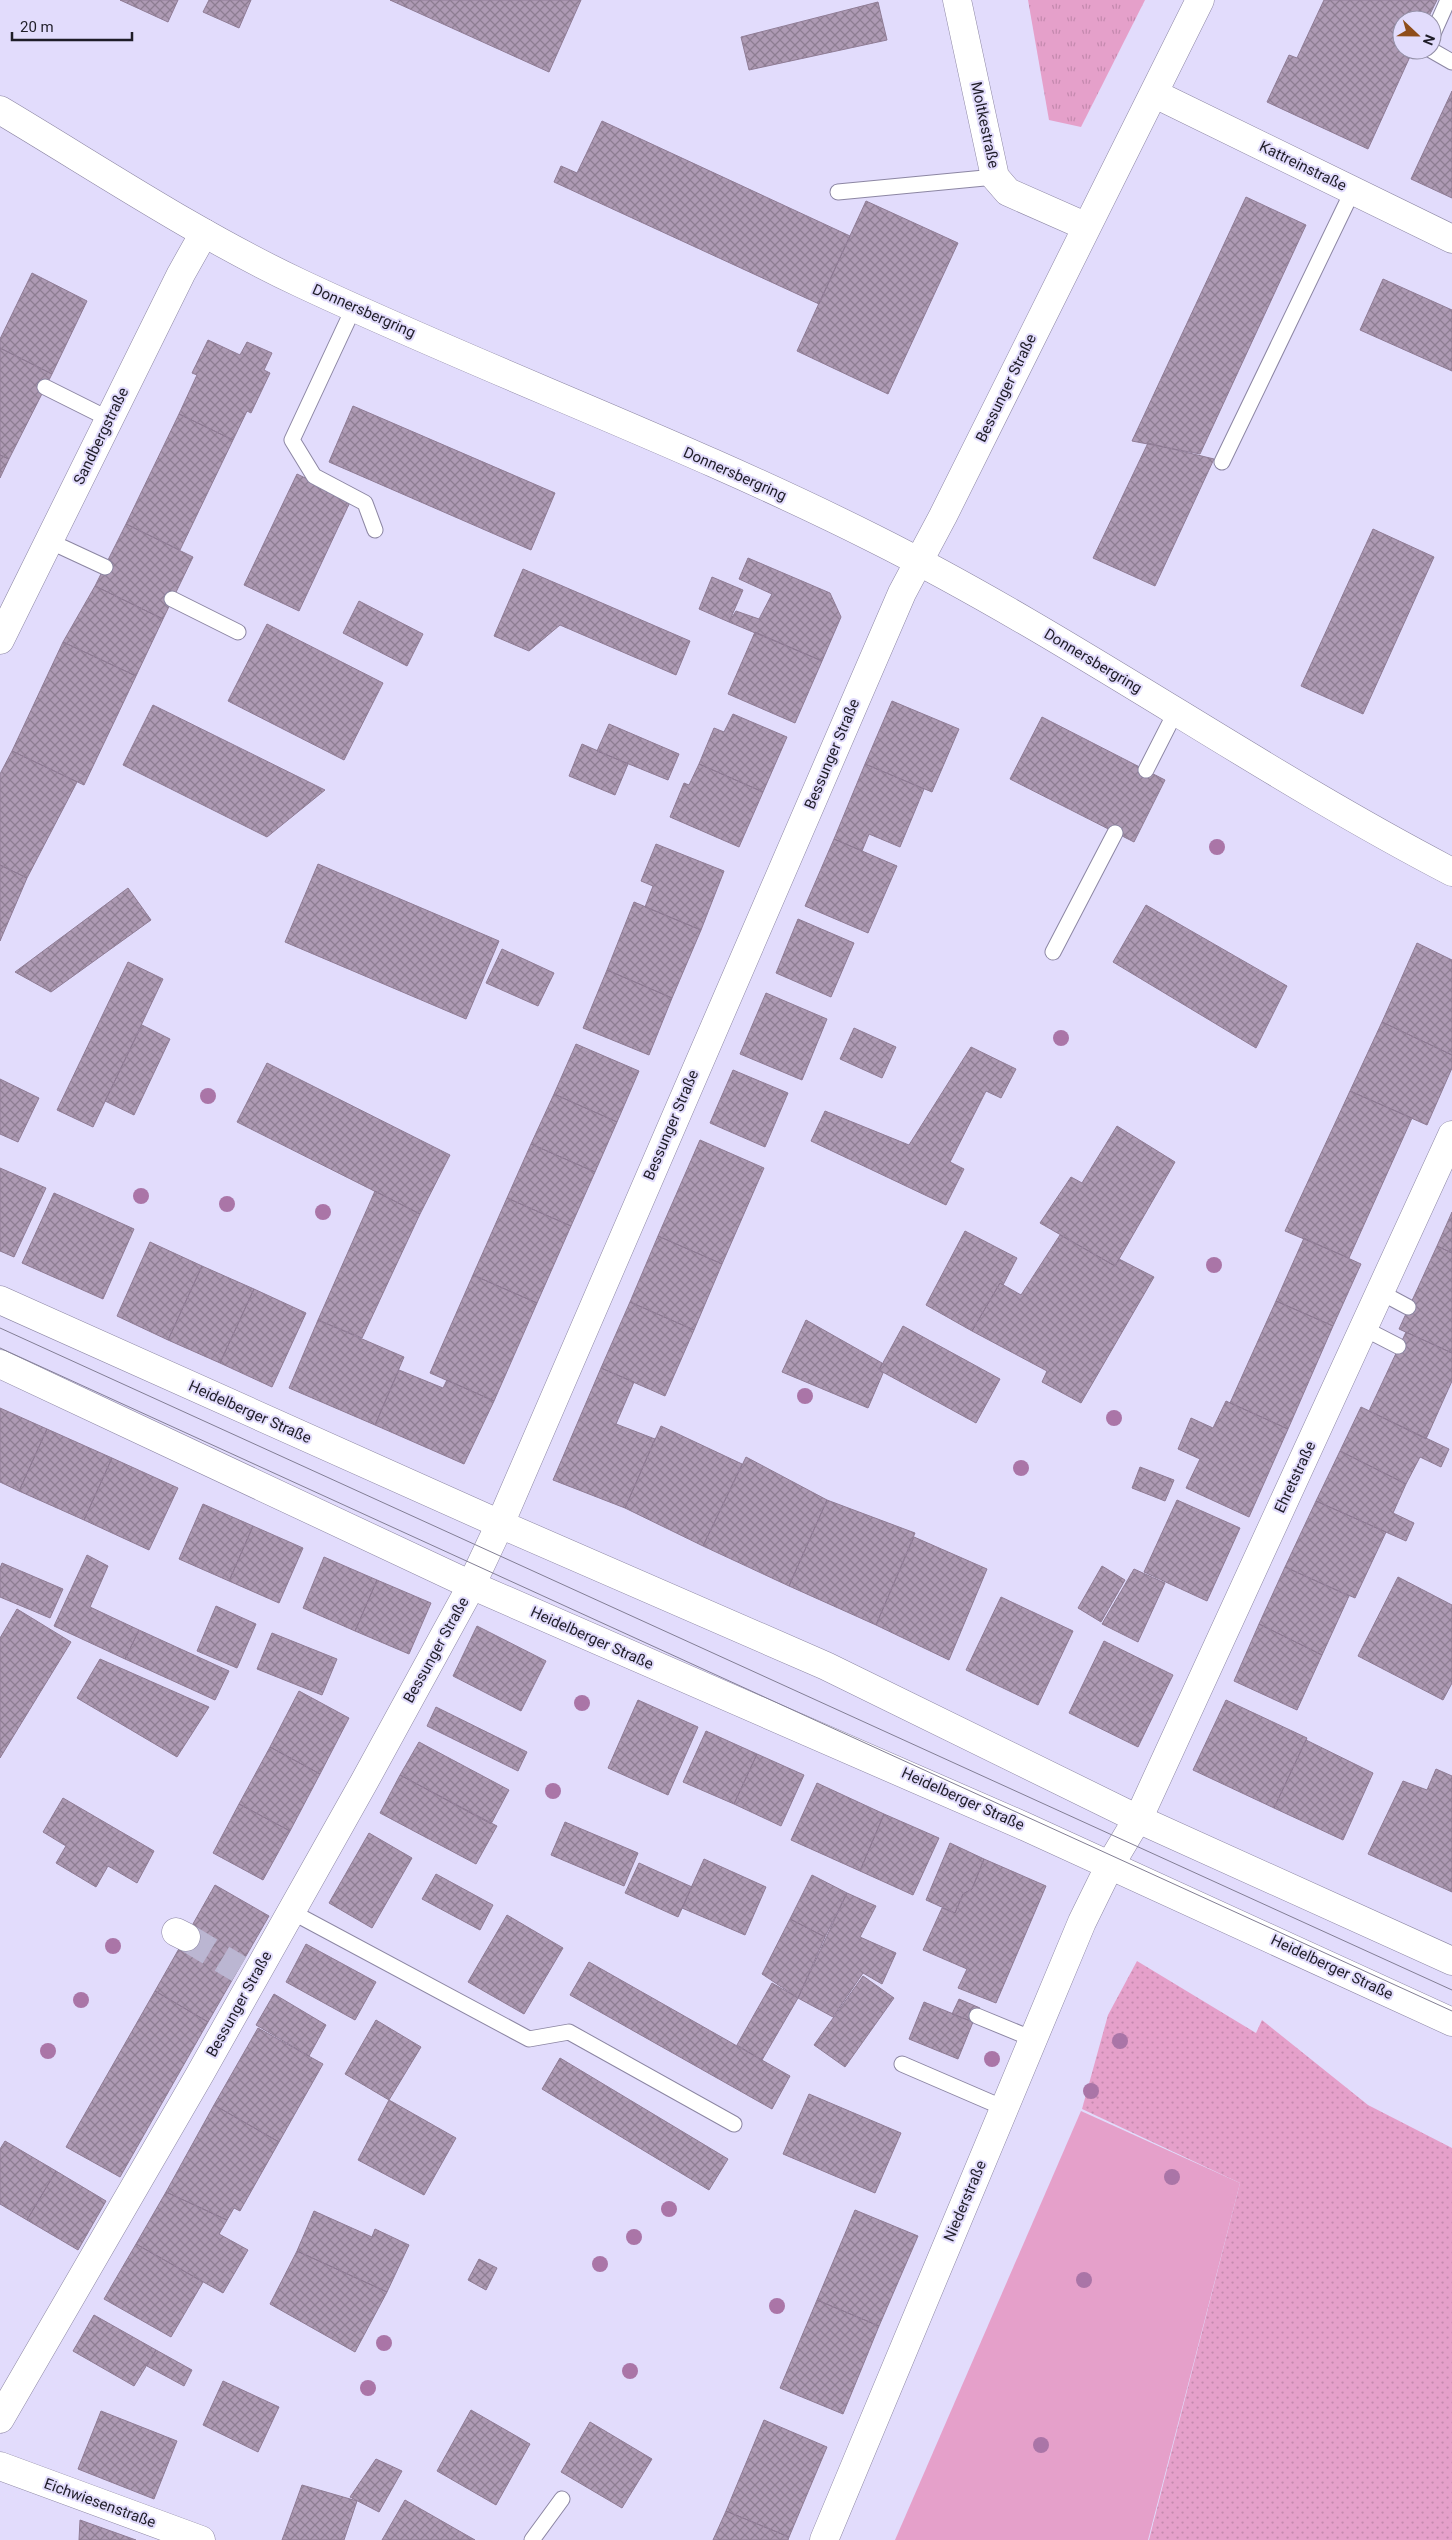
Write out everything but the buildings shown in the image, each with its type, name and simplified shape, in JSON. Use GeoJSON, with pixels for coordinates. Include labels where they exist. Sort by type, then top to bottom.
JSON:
{"type":"FeatureCollection","features":[{"type":"Feature","properties":{"kind":"street","name":"Moltkestraße"},"geometry":{"type":"LineString","coordinates":[[957,0],[996,177],[1008,192],[1085,226]]}},
{"type":"Feature","properties":{"kind":"street","name":"Bessunger Straße"},"geometry":{"type":"LineString","coordinates":[[500,1524],[887,627],[1085,226],[1155,94],[1200,0]]}},
{"type":"Feature","properties":{"kind":"street","name":"Kattreinstraße"},"geometry":{"type":"LineString","coordinates":[[1155,94],[1452,239]]}},
{"type":"Feature","properties":{"kind":"street","name":"Donnersbergring"},"geometry":{"type":"LineString","coordinates":[[0,110],[204,233],[298,282],[801,503],[919,561],[1008,610],[1381,834],[1452,872]]}},
{"type":"Feature","properties":{"kind":"street","name":"Sandbergstraße"},"geometry":{"type":"LineString","coordinates":[[0,640],[181,274],[204,233]]}},
{"type":"Feature","properties":{"kind":"street","name":"Ehretstraße"},"geometry":{"type":"LineString","coordinates":[[1110,1865],[1138,1819],[1363,1328],[1446,1164],[1452,1136]]}},
{"type":"Feature","properties":{"kind":"street","name":"Heidelberger Straße"},"geometry":{"type":"LineString","coordinates":[[0,1300],[500,1524],[826,1666],[1138,1819],[1452,1961]]}},
{"type":"Feature","properties":{"kind":"street","name":"Heidelberger Straße"},"geometry":{"type":"LineString","coordinates":[[0,1364],[471,1585],[1110,1865],[1452,2022]]}},
{"type":"Feature","properties":{"kind":"street"},"geometry":{"type":"LineString","coordinates":[[471,1585],[500,1524]]}},
{"type":"Feature","properties":{"kind":"street","name":"Bessunger Straße"},"geometry":{"type":"LineString","coordinates":[[2,2406],[200,2074],[292,1912],[471,1585]]}},
{"type":"Feature","properties":{"kind":"street","name":"Niederstraße"},"geometry":{"type":"LineString","coordinates":[[824,2540],[1082,1922],[1110,1865]]}},
{"type":"Feature","properties":{"kind":"street","name":"Eichwiesenstraße"},"geometry":{"type":"LineString","coordinates":[[0,2466],[201,2540]]}},
{"type":"Feature","properties":{"kind":"lane"},"geometry":{"type":"LineString","coordinates":[[1442,14],[1448,0]]}},
{"type":"Feature","properties":{"kind":"lane"},"geometry":{"type":"LineString","coordinates":[[838,192],[996,177]]}},
{"type":"Feature","properties":{"kind":"lane"},"geometry":{"type":"LineString","coordinates":[[1222,462],[1353,190]]}},
{"type":"Feature","properties":{"kind":"lane"},"geometry":{"type":"LineString","coordinates":[[354,307],[292,440],[314,476],[365,503],[375,530]]}},
{"type":"Feature","properties":{"kind":"lane"},"geometry":{"type":"LineString","coordinates":[[45,387],[110,418]]}},
{"type":"Feature","properties":{"kind":"lane"},"geometry":{"type":"LineString","coordinates":[[49,541],[105,567]]}},
{"type":"Feature","properties":{"kind":"lane"},"geometry":{"type":"LineString","coordinates":[[172,599],[238,632]]}},
{"type":"Feature","properties":{"kind":"lane"},"geometry":{"type":"LineString","coordinates":[[1146,770],[1176,712]]}},
{"type":"Feature","properties":{"kind":"lane"},"geometry":{"type":"LineString","coordinates":[[1053,952],[1115,833]]}},
{"type":"Feature","properties":{"kind":"lane"},"geometry":{"type":"LineString","coordinates":[[1380,1292],[1408,1307]]}},
{"type":"Feature","properties":{"kind":"lane"},"geometry":{"type":"LineString","coordinates":[[1363,1328],[1398,1346]]}},
{"type":"Feature","properties":{"kind":"lane"},"geometry":{"type":"LineString","coordinates":[[292,1912],[529,2039],[569,2032],[734,2124]]}},
{"type":"Feature","properties":{"kind":"lane"},"geometry":{"type":"LineString","coordinates":[[977,2016],[1033,2040]]}},
{"type":"Feature","properties":{"kind":"lane"},"geometry":{"type":"LineString","coordinates":[[902,2064],[1004,2108]]}},
{"type":"Feature","properties":{"kind":"lane"},"geometry":{"type":"LineString","coordinates":[[532,2540],[562,2499]]}},
{"type":"Feature","properties":{"kind":"green space"},"geometry":{"type":"Polygon","coordinates":[[[1028,0],[1145,0],[1081,127],[1049,120],[1028,0]]]}},
{"type":"Feature","properties":{"kind":"green space"},"geometry":{"type":"Polygon","coordinates":[[[1137,1961],[1256,2033],[1262,2020],[1368,2105],[1452,2148],[1452,2540],[1149,2540],[1240,2183],[1082,2109],[1108,2015],[1137,1961]]]}},
{"type":"Feature","properties":{"kind":"green space"},"geometry":{"type":"Polygon","coordinates":[[[1081,2111],[1240,2183],[1148,2540],[895,2540],[1081,2111]]]}},
{"type":"Feature","properties":{"kind":"tunnel"},"geometry":{"type":"LineString","coordinates":[[186,1937],[239,1969]]}},
{"type":"Feature","properties":{"kind":"tram line"},"geometry":{"type":"LineString","coordinates":[[0,1328],[1452,1990]]}},
{"type":"Feature","properties":{"kind":"tram line"},"geometry":{"type":"LineString","coordinates":[[0,1348],[1452,2011]]}}]}
